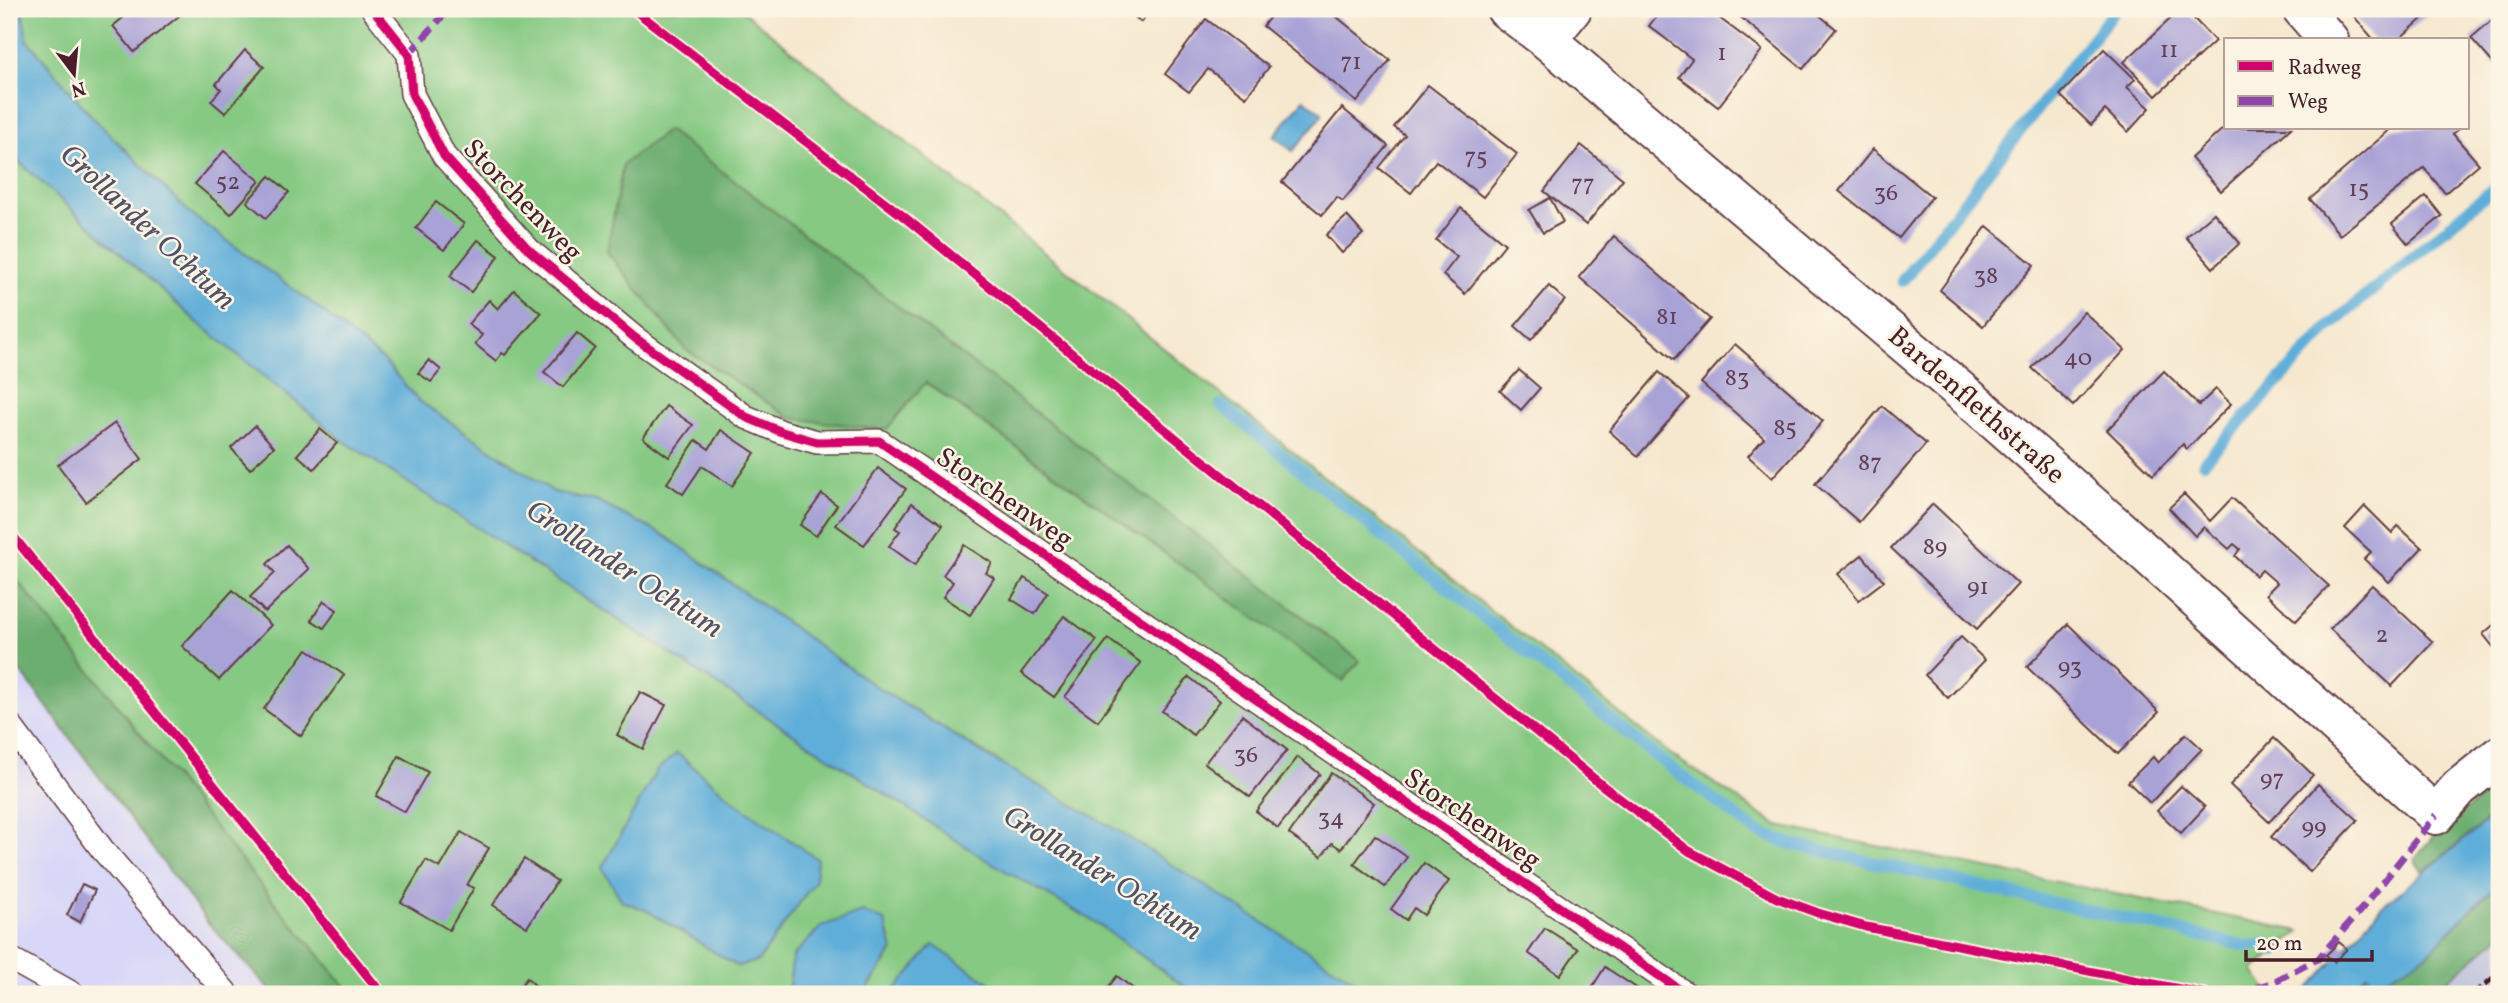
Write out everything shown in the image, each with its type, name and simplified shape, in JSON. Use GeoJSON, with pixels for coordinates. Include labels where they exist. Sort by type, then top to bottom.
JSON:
{"type":"FeatureCollection","features":[{"type":"Feature","properties":{"kind":"street","name":"Bardenflethstraße"},"geometry":{"type":"LineString","coordinates":[[1506,9],[1547,40],[1996,421],[2436,815],[2459,788],[2499,756]]}},
{"type":"Feature","properties":{"kind":"street"},"geometry":{"type":"LineString","coordinates":[[1547,40],[1572,9]]}},
{"type":"Feature","properties":{"kind":"street"},"geometry":{"type":"LineString","coordinates":[[2302,9],[2327,38]]}},
{"type":"Feature","properties":{"kind":"lane","name":"Storchenweg"},"geometry":{"type":"LineString","coordinates":[[373,9],[409,54],[412,94],[444,156],[529,250],[635,338],[746,417],[782,432],[817,442],[879,441],[1686,994]]}},
{"type":"Feature","properties":{"kind":"lane"},"geometry":{"type":"LineString","coordinates":[[9,724],[102,849],[227,994]]}},
{"type":"Feature","properties":{"kind":"lane"},"geometry":{"type":"LineString","coordinates":[[9,958],[73,994]]}},
{"type":"Feature","properties":{"kind":"shaded area"},"geometry":{"type":"Polygon","coordinates":[[[9,656],[209,924],[273,994],[9,994],[9,656]]]}},
{"type":"Feature","properties":{"kind":"shaded area"},"geometry":{"type":"Polygon","coordinates":[[[2499,937],[2499,994],[2431,994],[2462,968],[2499,937]]]}},
{"type":"Feature","properties":{"kind":"green space"},"geometry":{"type":"Polygon","coordinates":[[[22,9],[740,9],[1669,753],[1778,826],[2300,931],[2253,970],[2270,994],[1376,994],[872,684],[664,535],[596,501],[554,492],[419,401],[384,361],[308,300],[192,215],[93,118],[27,40],[22,9]],[[668,130],[925,382],[1343,680],[668,130]]]}},
{"type":"Feature","properties":{"kind":"green space"},"geometry":{"type":"Polygon","coordinates":[[[668,130],[1360,661],[1343,681],[926,382],[886,430],[791,418],[685,349],[607,252],[623,164],[668,130]]]}},
{"type":"Feature","properties":{"kind":"green space"},"geometry":{"type":"Polygon","coordinates":[[[9,153],[196,321],[344,441],[985,859],[1095,922],[1195,994],[987,994],[993,985],[933,946],[892,994],[864,994],[893,950],[822,926],[793,956],[788,994],[352,994],[284,914],[9,570],[9,153]],[[677,753],[622,901],[646,910],[737,966],[758,961],[815,881],[735,802],[677,753]]]}},
{"type":"Feature","properties":{"kind":"green space"},"geometry":{"type":"Polygon","coordinates":[[[9,570],[284,914],[352,994],[274,994],[209,924],[9,656],[9,570]]]}},
{"type":"Feature","properties":{"kind":"green space"},"geometry":{"type":"Polygon","coordinates":[[[2499,784],[2499,811],[2423,872],[2414,860],[2435,834],[2499,784]]]}},
{"type":"Feature","properties":{"kind":"green space"},"geometry":{"type":"Polygon","coordinates":[[[2499,882],[2499,937],[2431,994],[2343,994],[2367,974],[2426,955],[2499,882]]]}},
{"type":"Feature","properties":{"kind":"water","name":"Grollander Ochtum"},"geometry":{"type":"Polygon","coordinates":[[[9,9],[22,9],[27,40],[93,118],[192,215],[308,300],[384,361],[419,401],[554,492],[596,501],[664,535],[872,684],[982,753],[1112,827],[1376,994],[1195,994],[1095,922],[985,859],[344,441],[196,321],[9,153],[9,9]]]}},
{"type":"Feature","properties":{"kind":"water"},"geometry":{"type":"Polygon","coordinates":[[[1304,99],[1323,114],[1293,151],[1274,136],[1304,99]]]}},
{"type":"Feature","properties":{"kind":"water"},"geometry":{"type":"Polygon","coordinates":[[[677,753],[735,802],[817,859],[815,881],[758,961],[737,966],[646,910],[622,901],[602,868],[657,770],[677,753]]]}},
{"type":"Feature","properties":{"kind":"water"},"geometry":{"type":"Polygon","coordinates":[[[2499,811],[2499,882],[2426,955],[2376,984],[2367,974],[2343,994],[2304,994],[2383,906],[2499,811]]]}},
{"type":"Feature","properties":{"kind":"water"},"geometry":{"type":"Polygon","coordinates":[[[862,912],[885,921],[893,950],[864,994],[788,994],[793,956],[822,926],[862,912]]]}},
{"type":"Feature","properties":{"kind":"water"},"geometry":{"type":"Polygon","coordinates":[[[933,945],[993,985],[987,994],[892,994],[933,945]]]}},
{"type":"Feature","properties":{"kind":"building"},"geometry":{"type":"Polygon","coordinates":[[[134,9],[172,9],[179,16],[134,52],[113,26],[134,9]]]}},
{"type":"Feature","properties":{"kind":"building"},"geometry":{"type":"Polygon","coordinates":[[[1125,9],[1151,9],[1141,22],[1125,9]]]}},
{"type":"Feature","properties":{"kind":"building"},"geometry":{"type":"Polygon","coordinates":[[[1276,9],[1327,9],[1390,60],[1357,102],[1263,26],[1276,9]]]}},
{"type":"Feature","properties":{"kind":"building"},"geometry":{"type":"Polygon","coordinates":[[[1662,9],[1707,9],[1762,50],[1718,107],[1679,77],[1692,59],[1649,26],[1662,9]]]}},
{"type":"Feature","properties":{"kind":"building"},"geometry":{"type":"Polygon","coordinates":[[[1731,9],[1812,9],[1836,29],[1803,69],[1731,9]]]}},
{"type":"Feature","properties":{"kind":"building"},"geometry":{"type":"Polygon","coordinates":[[[2181,9],[2185,9],[2215,41],[2156,96],[2124,62],[2181,9]]]}},
{"type":"Feature","properties":{"kind":"building"},"geometry":{"type":"Polygon","coordinates":[[[2356,9],[2427,9],[2430,12],[2400,38],[2372,38],[2351,13],[2356,9]]]}},
{"type":"Feature","properties":{"kind":"building"},"geometry":{"type":"Polygon","coordinates":[[[2499,14],[2499,70],[2471,38],[2499,14]]]}},
{"type":"Feature","properties":{"kind":"building"},"geometry":{"type":"Polygon","coordinates":[[[1206,19],[1269,67],[1246,97],[1208,69],[1189,92],[1165,74],[1206,19]]]}},
{"type":"Feature","properties":{"kind":"building"},"geometry":{"type":"Polygon","coordinates":[[[2104,49],[2135,79],[2127,87],[2150,108],[2128,132],[2105,110],[2091,125],[2060,95],[2104,49]]]}},
{"type":"Feature","properties":{"kind":"building"},"geometry":{"type":"Polygon","coordinates":[[[245,50],[264,67],[225,113],[211,101],[221,89],[216,84],[245,50]]]}},
{"type":"Feature","properties":{"kind":"building"},"geometry":{"type":"Polygon","coordinates":[[[1428,85],[1517,154],[1483,197],[1436,161],[1411,193],[1379,168],[1405,135],[1394,127],[1428,85]]]}},
{"type":"Feature","properties":{"kind":"building"},"geometry":{"type":"Polygon","coordinates":[[[1342,108],[1388,146],[1343,201],[1337,197],[1322,215],[1282,182],[1342,108]]]}},
{"type":"Feature","properties":{"kind":"building"},"geometry":{"type":"Polygon","coordinates":[[[2224,128],[2224,130],[2289,130],[2221,191],[2191,158],[2224,128]]]}},
{"type":"Feature","properties":{"kind":"building"},"geometry":{"type":"Polygon","coordinates":[[[2390,130],[2458,130],[2453,134],[2479,164],[2445,193],[2424,168],[2340,235],[2310,199],[2390,130]]]}},
{"type":"Feature","properties":{"kind":"building"},"geometry":{"type":"Polygon","coordinates":[[[1581,145],[1623,179],[1586,225],[1544,191],[1581,145]]]}},
{"type":"Feature","properties":{"kind":"building"},"geometry":{"type":"Polygon","coordinates":[[[1873,149],[1932,197],[1899,238],[1839,191],[1873,149]]]}},
{"type":"Feature","properties":{"kind":"building"},"geometry":{"type":"Polygon","coordinates":[[[224,151],[260,181],[231,214],[195,184],[224,151]]]}},
{"type":"Feature","properties":{"kind":"building"},"geometry":{"type":"Polygon","coordinates":[[[270,176],[289,192],[266,218],[247,202],[270,176]]]}},
{"type":"Feature","properties":{"kind":"building"},"geometry":{"type":"Polygon","coordinates":[[[2426,196],[2442,216],[2408,244],[2392,224],[2426,196]]]}},
{"type":"Feature","properties":{"kind":"building"},"geometry":{"type":"Polygon","coordinates":[[[1550,198],[1563,222],[1543,233],[1529,210],[1550,198]]]}},
{"type":"Feature","properties":{"kind":"building"},"geometry":{"type":"Polygon","coordinates":[[[436,202],[464,224],[444,250],[416,228],[436,202]]]}},
{"type":"Feature","properties":{"kind":"building"},"geometry":{"type":"Polygon","coordinates":[[[1461,208],[1505,244],[1465,294],[1443,275],[1457,257],[1436,240],[1461,208]]]}},
{"type":"Feature","properties":{"kind":"building"},"geometry":{"type":"Polygon","coordinates":[[[2214,213],[2240,243],[2213,268],[2186,237],[2214,213]]]}},
{"type":"Feature","properties":{"kind":"building"},"geometry":{"type":"Polygon","coordinates":[[[1347,216],[1363,234],[1342,253],[1326,235],[1347,216]]]}},
{"type":"Feature","properties":{"kind":"building"},"geometry":{"type":"Polygon","coordinates":[[[1987,226],[2034,265],[1983,326],[1940,290],[1987,226]]]}},
{"type":"Feature","properties":{"kind":"building"},"geometry":{"type":"Polygon","coordinates":[[[1614,236],[1710,319],[1674,360],[1579,277],[1614,236]]]}},
{"type":"Feature","properties":{"kind":"building"},"geometry":{"type":"Polygon","coordinates":[[[478,240],[499,256],[471,292],[450,276],[478,240]]]}},
{"type":"Feature","properties":{"kind":"building"},"geometry":{"type":"Polygon","coordinates":[[[1549,286],[1565,300],[1531,340],[1515,326],[1549,286]]]}},
{"type":"Feature","properties":{"kind":"building"},"geometry":{"type":"Polygon","coordinates":[[[514,290],[541,313],[505,355],[502,353],[496,361],[475,344],[482,335],[468,324],[489,300],[498,309],[514,290]]]}},
{"type":"Feature","properties":{"kind":"building"},"geometry":{"type":"Polygon","coordinates":[[[2084,312],[2125,350],[2073,406],[2032,368],[2084,312]]]}},
{"type":"Feature","properties":{"kind":"building"},"geometry":{"type":"Polygon","coordinates":[[[577,333],[595,348],[563,387],[544,372],[577,333]]]}},
{"type":"Feature","properties":{"kind":"building"},"geometry":{"type":"Polygon","coordinates":[[[1735,344],[1823,421],[1772,478],[1748,456],[1764,438],[1701,383],[1735,344]]]}},
{"type":"Feature","properties":{"kind":"building"},"geometry":{"type":"Polygon","coordinates":[[[429,360],[441,370],[431,382],[418,373],[429,360]]]}},
{"type":"Feature","properties":{"kind":"building"},"geometry":{"type":"Polygon","coordinates":[[[1519,370],[1540,388],[1521,410],[1500,391],[1519,370]]]}},
{"type":"Feature","properties":{"kind":"building"},"geometry":{"type":"Polygon","coordinates":[[[2164,371],[2199,405],[2216,389],[2231,404],[2187,449],[2183,444],[2153,475],[2107,430],[2164,371]]]}},
{"type":"Feature","properties":{"kind":"building"},"geometry":{"type":"Polygon","coordinates":[[[1659,372],[1689,398],[1638,456],[1609,431],[1659,372]]]}},
{"type":"Feature","properties":{"kind":"building"},"geometry":{"type":"Polygon","coordinates":[[[666,406],[693,425],[669,457],[643,438],[666,406]]]}},
{"type":"Feature","properties":{"kind":"building"},"geometry":{"type":"Polygon","coordinates":[[[1882,406],[1926,444],[1859,522],[1815,484],[1882,406]]]}},
{"type":"Feature","properties":{"kind":"building"},"geometry":{"type":"Polygon","coordinates":[[[115,423],[142,459],[86,502],[58,465],[115,423]]]}},
{"type":"Feature","properties":{"kind":"building"},"geometry":{"type":"Polygon","coordinates":[[[255,426],[274,447],[250,469],[231,448],[255,426]]]}},
{"type":"Feature","properties":{"kind":"building"},"geometry":{"type":"Polygon","coordinates":[[[320,429],[337,443],[314,469],[297,455],[320,429]]]}},
{"type":"Feature","properties":{"kind":"building"},"geometry":{"type":"Polygon","coordinates":[[[721,430],[755,453],[732,486],[702,466],[683,494],[667,483],[696,440],[709,449],[721,430]]]}},
{"type":"Feature","properties":{"kind":"building"},"geometry":{"type":"Polygon","coordinates":[[[878,468],[906,489],[864,545],[836,525],[878,468]]]}},
{"type":"Feature","properties":{"kind":"building"},"geometry":{"type":"Polygon","coordinates":[[[822,494],[837,505],[816,536],[800,525],[822,494]]]}},
{"type":"Feature","properties":{"kind":"building"},"geometry":{"type":"Polygon","coordinates":[[[2184,494],[2210,521],[2232,498],[2329,586],[2296,621],[2266,594],[2277,583],[2262,570],[2256,576],[2235,556],[2240,549],[2234,544],[2229,549],[2204,527],[2195,536],[2169,508],[2184,494]]]}},
{"type":"Feature","properties":{"kind":"building"},"geometry":{"type":"Polygon","coordinates":[[[912,503],[943,525],[915,565],[889,546],[900,531],[895,528],[912,503]]]}},
{"type":"Feature","properties":{"kind":"building"},"geometry":{"type":"Polygon","coordinates":[[[1933,504],[2018,584],[1977,629],[1891,548],[1933,504]]]}},
{"type":"Feature","properties":{"kind":"building"},"geometry":{"type":"Polygon","coordinates":[[[2365,506],[2392,533],[2398,526],[2422,548],[2389,582],[2364,559],[2371,552],[2345,528],[2365,506]]]}},
{"type":"Feature","properties":{"kind":"building"},"geometry":{"type":"Polygon","coordinates":[[[287,545],[309,569],[265,612],[250,597],[275,573],[267,564],[287,545]]]}},
{"type":"Feature","properties":{"kind":"building"},"geometry":{"type":"Polygon","coordinates":[[[964,545],[992,563],[986,573],[994,578],[970,615],[943,597],[953,582],[943,575],[964,545]]]}},
{"type":"Feature","properties":{"kind":"building"},"geometry":{"type":"Polygon","coordinates":[[[1862,555],[1884,581],[1859,600],[1838,574],[1862,555]]]}},
{"type":"Feature","properties":{"kind":"building"},"geometry":{"type":"Polygon","coordinates":[[[1024,578],[1048,593],[1035,614],[1011,599],[1024,578]]]}},
{"type":"Feature","properties":{"kind":"building"},"geometry":{"type":"Polygon","coordinates":[[[2372,585],[2433,642],[2392,686],[2330,629],[2372,585]]]}},
{"type":"Feature","properties":{"kind":"building"},"geometry":{"type":"Polygon","coordinates":[[[233,590],[271,625],[219,680],[182,646],[233,590]]]}},
{"type":"Feature","properties":{"kind":"building"},"geometry":{"type":"Polygon","coordinates":[[[324,601],[337,610],[324,628],[311,620],[324,601]]]}},
{"type":"Feature","properties":{"kind":"building"},"geometry":{"type":"Polygon","coordinates":[[[1064,616],[1097,640],[1054,697],[1021,673],[1064,616]]]}},
{"type":"Feature","properties":{"kind":"building"},"geometry":{"type":"Polygon","coordinates":[[[2499,620],[2499,654],[2483,634],[2499,620]]]}},
{"type":"Feature","properties":{"kind":"building"},"geometry":{"type":"Polygon","coordinates":[[[2068,624],[2159,712],[2118,754],[2027,667],[2068,624]]]}},
{"type":"Feature","properties":{"kind":"building"},"geometry":{"type":"Polygon","coordinates":[[[1961,637],[1985,660],[1948,698],[1925,675],[1961,637]]]}},
{"type":"Feature","properties":{"kind":"building"},"geometry":{"type":"Polygon","coordinates":[[[1108,639],[1141,663],[1098,721],[1065,697],[1108,639]]]}},
{"type":"Feature","properties":{"kind":"building"},"geometry":{"type":"Polygon","coordinates":[[[307,649],[344,675],[301,736],[264,709],[307,649]]]}},
{"type":"Feature","properties":{"kind":"building"},"geometry":{"type":"Polygon","coordinates":[[[1189,677],[1220,701],[1193,735],[1162,711],[1189,677]]]}},
{"type":"Feature","properties":{"kind":"building"},"geometry":{"type":"Polygon","coordinates":[[[640,692],[666,705],[643,749],[617,735],[640,692]]]}},
{"type":"Feature","properties":{"kind":"building"},"geometry":{"type":"Polygon","coordinates":[[[1242,715],[1287,750],[1250,797],[1205,763],[1242,715]]]}},
{"type":"Feature","properties":{"kind":"building"},"geometry":{"type":"Polygon","coordinates":[[[2186,734],[2202,749],[2150,803],[2128,782],[2153,757],[2158,763],[2186,734]]]}},
{"type":"Feature","properties":{"kind":"building"},"geometry":{"type":"Polygon","coordinates":[[[2274,738],[2313,775],[2269,822],[2230,785],[2274,738]]]}},
{"type":"Feature","properties":{"kind":"building"},"geometry":{"type":"Polygon","coordinates":[[[399,756],[428,772],[405,812],[376,796],[399,756]]]}},
{"type":"Feature","properties":{"kind":"building"},"geometry":{"type":"Polygon","coordinates":[[[1298,757],[1320,774],[1278,828],[1256,811],[1298,757]]]}},
{"type":"Feature","properties":{"kind":"building"},"geometry":{"type":"Polygon","coordinates":[[[1331,773],[1374,803],[1341,849],[1332,843],[1321,857],[1289,834],[1331,773]]]}},
{"type":"Feature","properties":{"kind":"building"},"geometry":{"type":"Polygon","coordinates":[[[2318,784],[2358,820],[2310,872],[2271,837],[2318,784]]]}},
{"type":"Feature","properties":{"kind":"building"},"geometry":{"type":"Polygon","coordinates":[[[2181,786],[2205,807],[2181,833],[2157,811],[2181,786]]]}},
{"type":"Feature","properties":{"kind":"building"},"geometry":{"type":"Polygon","coordinates":[[[461,832],[489,848],[467,885],[474,888],[449,930],[401,902],[426,860],[440,868],[461,832]]]}},
{"type":"Feature","properties":{"kind":"building"},"geometry":{"type":"Polygon","coordinates":[[[1375,835],[1407,857],[1385,887],[1354,864],[1375,835]]]}},
{"type":"Feature","properties":{"kind":"building"},"geometry":{"type":"Polygon","coordinates":[[[524,859],[557,881],[527,927],[493,905],[524,859]]]}},
{"type":"Feature","properties":{"kind":"building"},"geometry":{"type":"Polygon","coordinates":[[[1424,863],[1449,881],[1424,915],[1414,908],[1406,920],[1391,909],[1424,863]]]}},
{"type":"Feature","properties":{"kind":"building"},"geometry":{"type":"Polygon","coordinates":[[[82,884],[95,890],[80,922],[67,915],[82,884]]]}},
{"type":"Feature","properties":{"kind":"building"},"geometry":{"type":"Polygon","coordinates":[[[1545,928],[1578,949],[1560,975],[1528,953],[1545,928]]]}},
{"type":"Feature","properties":{"kind":"building"},"geometry":{"type":"Polygon","coordinates":[[[2339,942],[2347,949],[2334,962],[2326,955],[2339,942]]]}},
{"type":"Feature","properties":{"kind":"building"},"geometry":{"type":"Polygon","coordinates":[[[1605,967],[1638,989],[1634,994],[1588,994],[1605,967]]]}},
{"type":"Feature","properties":{"kind":"building"},"geometry":{"type":"Polygon","coordinates":[[[1117,976],[1140,994],[1103,994],[1117,976]]]}},
{"type":"Feature","properties":{"kind":"building"},"geometry":{"type":"Polygon","coordinates":[[[527,978],[545,994],[513,994],[527,978]]]}},
{"type":"Feature","properties":{"kind":"waterway"},"geometry":{"type":"LineString","coordinates":[[1902,281],[2116,9]]}},
{"type":"Feature","properties":{"kind":"waterway"},"geometry":{"type":"LineString","coordinates":[[2204,462],[2330,326],[2499,184]]}},
{"type":"Feature","properties":{"kind":"waterway"},"geometry":{"type":"LineString","coordinates":[[1221,405],[1658,758],[1757,832],[1791,844],[2246,946],[2267,944],[2275,951]]}},
{"type":"Feature","properties":{"kind":"railway"},"geometry":{"type":"LineString","coordinates":[[2474,994],[2499,973]]}},
{"type":"Feature","properties":{"kind":"marked path"},"geometry":{"type":"LineString","coordinates":[[409,54],[449,9]]}},
{"type":"Feature","properties":{"kind":"marked path"},"geometry":{"type":"LineString","coordinates":[[2236,994],[2271,983],[2318,959],[2436,815]]}},
{"type":"Feature","properties":{"kind":"cycle path"},"geometry":{"type":"LineString","coordinates":[[373,9],[409,54],[412,94],[444,156],[529,250],[635,338],[746,417],[782,432],[817,442],[879,441],[1686,994]]}},
{"type":"Feature","properties":{"kind":"cycle path"},"geometry":{"type":"LineString","coordinates":[[633,9],[903,216],[1603,786],[1689,851],[1777,898],[1866,927],[2205,994]]}},
{"type":"Feature","properties":{"kind":"cycle path"},"geometry":{"type":"LineString","coordinates":[[9,531],[382,994]]}}]}
